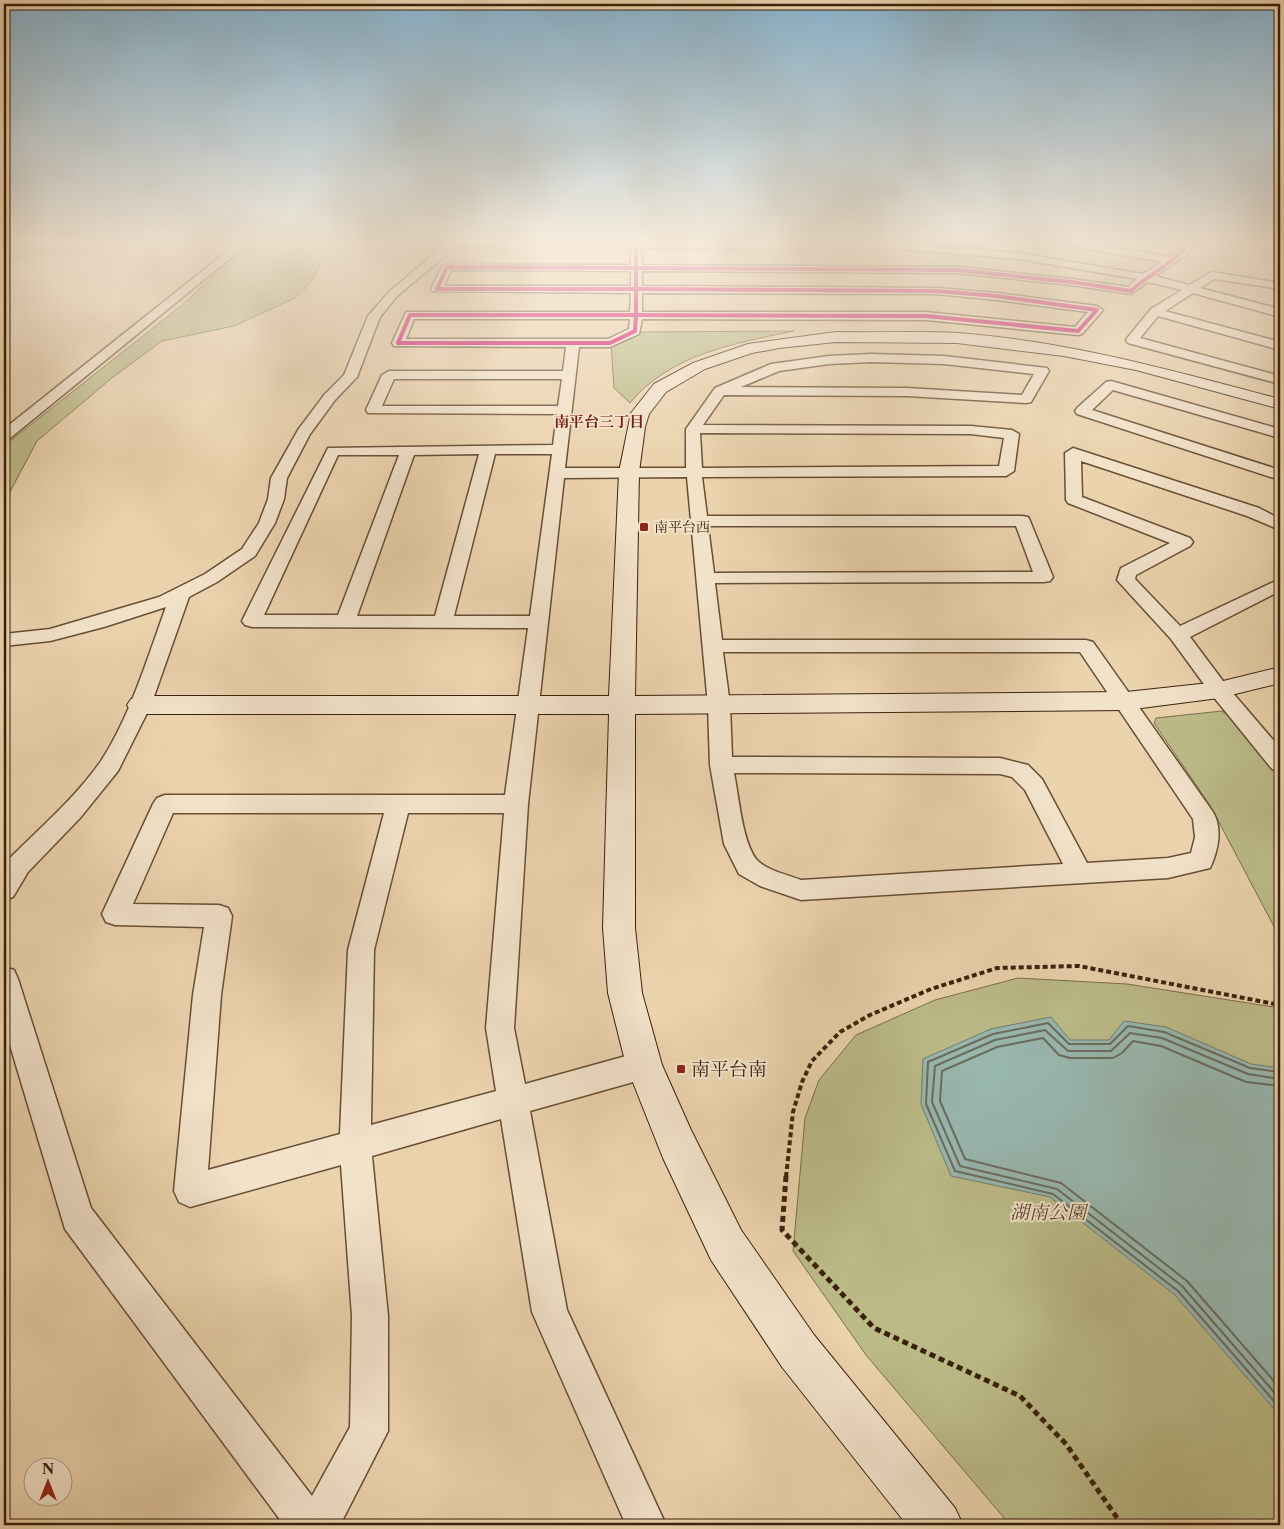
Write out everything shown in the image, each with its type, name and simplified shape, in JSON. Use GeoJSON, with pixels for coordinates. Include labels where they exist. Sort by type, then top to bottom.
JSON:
{"type":"FeatureCollection","features":[{"type":"Feature","properties":{"kind":"street"},"geometry":{"type":"LineString","coordinates":[[4,436],[157,313]]}},
{"type":"Feature","properties":{"kind":"street"},"geometry":{"type":"LineString","coordinates":[[4,640],[50,635],[96,624],[166,601],[211,578],[249,552],[268,522],[276,499],[280,478],[303,433],[330,397],[350,377],[376,313]]}},
{"type":"Feature","properties":{"kind":"street"},"geometry":{"type":"LineString","coordinates":[[820,313],[855,318],[957,338],[1064,351],[1138,366],[1280,404]]}},
{"type":"Feature","properties":{"kind":"street"},"geometry":{"type":"LineString","coordinates":[[720,391],[907,392],[1026,399],[1042,371],[944,360],[855,318],[853,313]]}},
{"type":"Feature","properties":{"kind":"street"},"geometry":{"type":"LineString","coordinates":[[869,313],[810,338],[748,349],[721,357],[678,377],[660,388],[640,413],[629,472],[618,928],[625,992],[644,1065],[677,1144],[726,1245],[798,1351],[938,1525]]}},
{"type":"Feature","properties":{"kind":"street"},"geometry":{"type":"LineString","coordinates":[[636,314],[635,331],[610,343],[398,343],[410,314],[636,314],[959,318],[1078,332],[1094,313]]}},
{"type":"Feature","properties":{"kind":"street"},"geometry":{"type":"LineString","coordinates":[[1154,313],[1132,340],[1280,380]]}},
{"type":"Feature","properties":{"kind":"street"},"geometry":{"type":"LineString","coordinates":[[1160,313],[1280,346]]}},
{"type":"Feature","properties":{"kind":"street"},"geometry":{"type":"LineString","coordinates":[[712,646],[1086,646],[1126,701],[1205,818],[1206,837],[1202,861],[1168,868],[801,890],[769,879],[748,867],[736,844],[721,765],[719,704],[712,646],[694,472],[693,429],[720,391],[776,367],[829,360],[855,318]]}},
{"type":"Feature","properties":{"kind":"street"},"geometry":{"type":"LineString","coordinates":[[573,343],[516,804],[500,1028],[550,1312],[646,1525]]}},
{"type":"Feature","properties":{"kind":"street"},"geometry":{"type":"LineString","coordinates":[[564,410],[373,410],[390,375],[569,375]]}},
{"type":"Feature","properties":{"kind":"street"},"geometry":{"type":"LineString","coordinates":[[1280,434],[1111,385],[1082,411],[1280,475]]}},
{"type":"Feature","properties":{"kind":"street"},"geometry":{"type":"LineString","coordinates":[[539,622],[252,621],[333,451],[488,450],[629,472],[1006,471],[1012,434],[971,430],[693,429]]}},
{"type":"Feature","properties":{"kind":"street"},"geometry":{"type":"LineString","coordinates":[[345,621],[408,450]]}},
{"type":"Feature","properties":{"kind":"street"},"geometry":{"type":"LineString","coordinates":[[443,622],[488,450]]}},
{"type":"Feature","properties":{"kind":"street"},"geometry":{"type":"LineString","coordinates":[[1280,525],[1252,512],[1073,453],[1074,500],[1184,542],[1127,572],[1126,580],[1178,635],[1219,690],[1280,763]]}},
{"type":"Feature","properties":{"kind":"street"},"geometry":{"type":"LineString","coordinates":[[700,521],[1022,521],[1044,577],[705,578]]}},
{"type":"Feature","properties":{"kind":"street"},"geometry":{"type":"LineString","coordinates":[[1178,635],[1280,584]]}},
{"type":"Feature","properties":{"kind":"street"},"geometry":{"type":"LineString","coordinates":[[4,890],[19,866],[72,812],[110,765],[140,704],[181,593]]}},
{"type":"Feature","properties":{"kind":"street"},"geometry":{"type":"LineString","coordinates":[[140,704],[719,704],[1126,701],[1219,690],[1280,675]]}},
{"type":"Feature","properties":{"kind":"street"},"geometry":{"type":"LineString","coordinates":[[721,765],[1000,766],[1020,771],[1034,786],[1080,874]]}},
{"type":"Feature","properties":{"kind":"street"},"geometry":{"type":"LineString","coordinates":[[516,804],[165,804],[115,914],[219,916],[207,995],[190,1191],[644,1065]]}},
{"type":"Feature","properties":{"kind":"street"},"geometry":{"type":"LineString","coordinates":[[318,1525],[369,1432],[370,1316],[355,1146],[361,950],[398,804]]}},
{"type":"Feature","properties":{"kind":"street"},"geometry":{"type":"LineString","coordinates":[[4,979],[77,1217],[309,1525]]}},
{"type":"Feature","properties":{"kind":"path"},"geometry":{"type":"LineString","coordinates":[[1122,1525],[1066,1444],[1020,1396],[874,1328],[782,1230],[787,1156],[793,1112],[802,1082],[812,1061],[840,1032],[870,1015],[931,988],[997,968],[1079,966],[1280,1005]]}},
{"type":"Feature","properties":{"kind":"green space"},"geometry":{"type":"Polygon","coordinates":[[[172,313],[262,313],[234,326],[162,341],[113,377],[37,441],[4,503],[4,446],[172,313]]]}},
{"type":"Feature","properties":{"kind":"green space"},"geometry":{"type":"Polygon","coordinates":[[[794,331],[727,346],[684,362],[646,386],[630,403],[614,388],[611,345],[641,332],[794,331]]]}},
{"type":"Feature","properties":{"kind":"green space"},"geometry":{"type":"Polygon","coordinates":[[[1222,711],[1230,717],[1280,776],[1280,938],[1211,807],[1154,723],[1156,718],[1222,711]]]}},
{"type":"Feature","properties":{"kind":"green space","name":"湖南公園"},"geometry":{"type":"Polygon","coordinates":[[[1018,978],[1127,984],[1280,1008],[1280,1525],[1010,1525],[866,1355],[793,1251],[805,1118],[819,1080],[856,1035],[935,1000],[1018,978]]]}},
{"type":"Feature","properties":{"kind":"water"},"geometry":{"type":"Polygon","coordinates":[[[1051,1017],[1070,1040],[1109,1040],[1124,1021],[1166,1027],[1251,1064],[1280,1068],[1280,1416],[1175,1295],[1050,1197],[951,1176],[921,1104],[923,1059],[991,1029],[1051,1017]]]}},
{"type":"Feature","properties":{"kind":"cycle path"},"geometry":{"type":"LineString","coordinates":[[636,315],[926,316],[1078,331],[1094,313]]}},
{"type":"Feature","properties":{"kind":"cycle path"},"geometry":{"type":"LineString","coordinates":[[410,315],[636,315],[635,331],[610,343],[398,343],[410,315]]}},
{"type":"Feature","properties":{"kind":"place","name":"南平台西"},"geometry":{"type":"Point","coordinates":[644,527]}},
{"type":"Feature","properties":{"kind":"place","name":"南平台南"},"geometry":{"type":"Point","coordinates":[681,1069]}},
{"type":"Feature","properties":{"kind":"district","name":"南平台三丁目"},"geometry":{"type":"Point","coordinates":[599,421]}}]}
